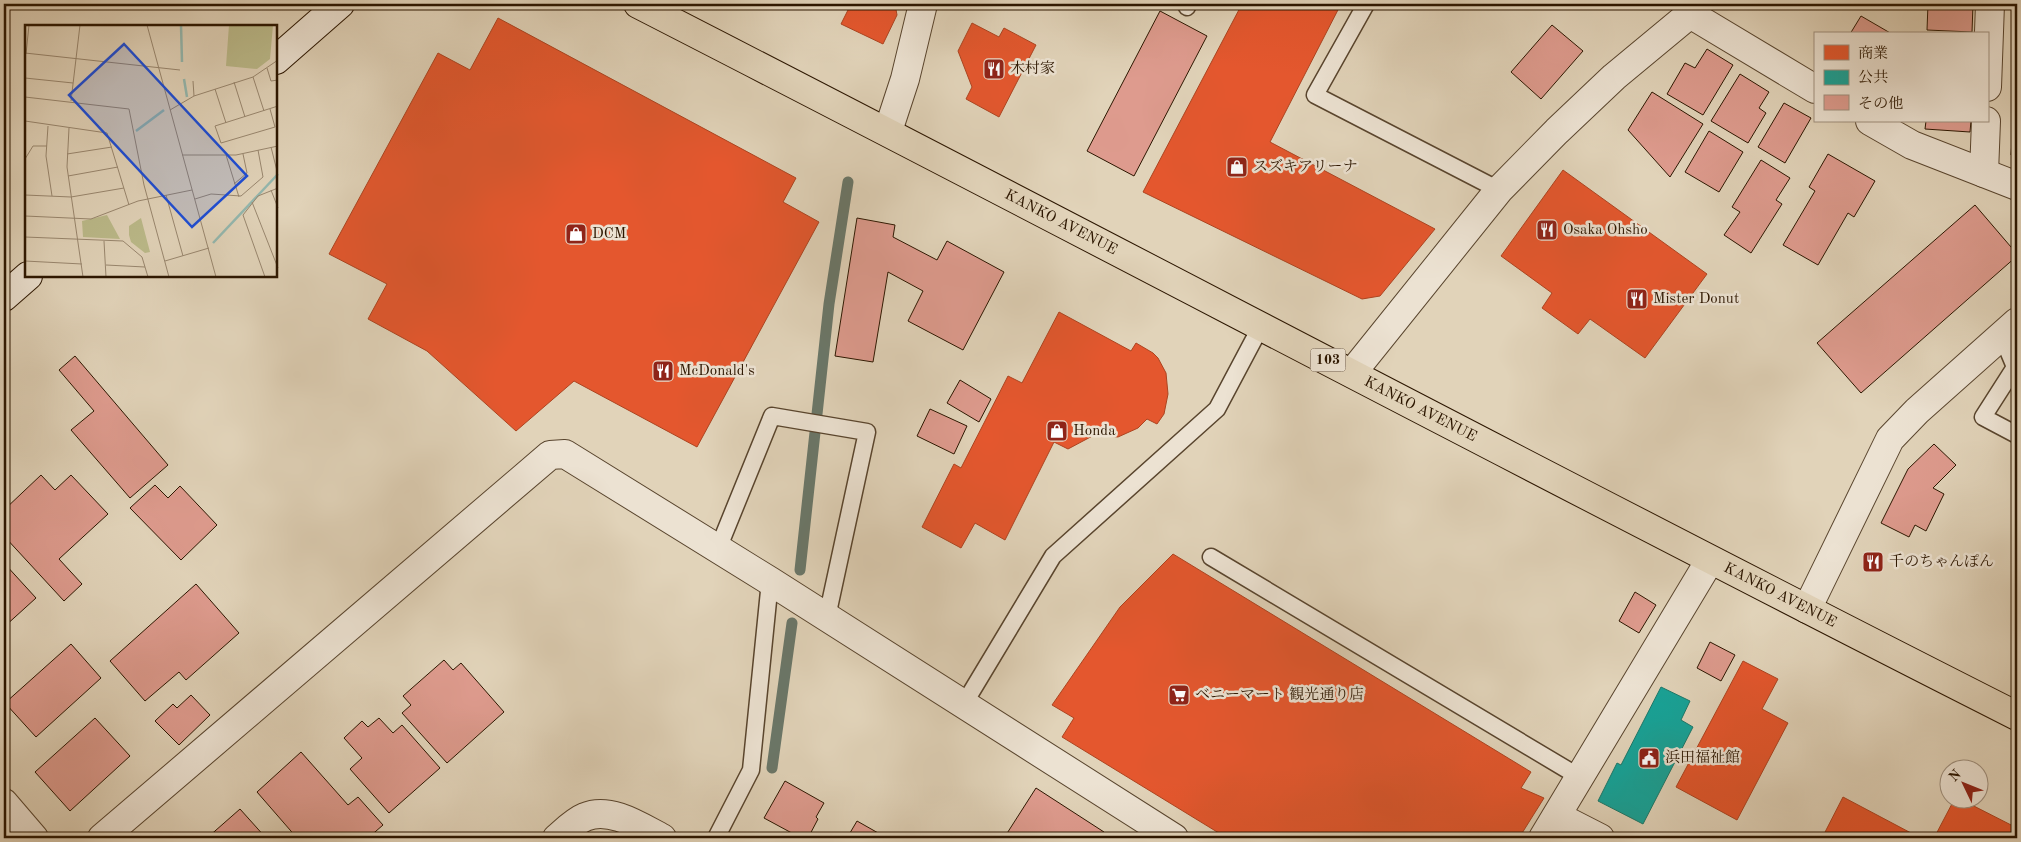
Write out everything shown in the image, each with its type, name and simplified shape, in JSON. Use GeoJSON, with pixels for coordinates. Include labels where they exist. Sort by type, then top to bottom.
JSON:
{"type":"FeatureCollection","features":[{"type":"Feature","properties":{"kind":"highway","name":"KANKO AVENUE"},"geometry":{"type":"LineString","coordinates":[[638,4],[1710,560],[2017,716]]}},
{"type":"Feature","properties":{"kind":"street"},"geometry":{"type":"LineString","coordinates":[[278,58],[340,4]]}},
{"type":"Feature","properties":{"kind":"street"},"geometry":{"type":"LineString","coordinates":[[888,132],[905,80],[923,4]]}},
{"type":"Feature","properties":{"kind":"street"},"geometry":{"type":"LineString","coordinates":[[1988,59],[1990,4]]}},
{"type":"Feature","properties":{"kind":"street"},"geometry":{"type":"LineString","coordinates":[[1352,373],[1499,190],[1614,77],[1694,9],[1814,88]]}},
{"type":"Feature","properties":{"kind":"street"},"geometry":{"type":"LineString","coordinates":[[1872,122],[1912,145],[2017,186]]}},
{"type":"Feature","properties":{"kind":"street"},"geometry":{"type":"LineString","coordinates":[[1984,173],[1986,122]]}},
{"type":"Feature","properties":{"kind":"street"},"geometry":{"type":"LineString","coordinates":[[4,297],[26,278]]}},
{"type":"Feature","properties":{"kind":"street"},"geometry":{"type":"LineString","coordinates":[[1806,609],[1890,439],[1917,411],[2010,329]]}},
{"type":"Feature","properties":{"kind":"street"},"geometry":{"type":"LineString","coordinates":[[102,838],[550,454],[565,454],[827,616],[1174,838]]}},
{"type":"Feature","properties":{"kind":"street"},"geometry":{"type":"LineString","coordinates":[[1600,838],[1550,827],[1710,560]]}},
{"type":"Feature","properties":{"kind":"street"},"geometry":{"type":"LineString","coordinates":[[4,803],[34,838]]}},
{"type":"Feature","properties":{"kind":"street"},"geometry":{"type":"LineString","coordinates":[[557,838],[585,817],[607,814],[639,826],[662,838]]}},
{"type":"Feature","properties":{"kind":"lane"},"geometry":{"type":"LineString","coordinates":[[1366,4],[1315,95],[1499,190]]}},
{"type":"Feature","properties":{"kind":"lane"},"geometry":{"type":"LineString","coordinates":[[964,704],[1053,556],[1217,409],[1261,326]]}},
{"type":"Feature","properties":{"kind":"lane"},"geometry":{"type":"LineString","coordinates":[[2010,329],[2015,367],[1983,417],[2017,435]]}},
{"type":"Feature","properties":{"kind":"lane"},"geometry":{"type":"LineString","coordinates":[[718,549],[772,416],[867,432],[827,616]]}},
{"type":"Feature","properties":{"kind":"lane"},"geometry":{"type":"LineString","coordinates":[[1211,557],[1581,778]]}},
{"type":"Feature","properties":{"kind":"lane"},"geometry":{"type":"LineString","coordinates":[[716,838],[752,770],[770,581]]}},
{"type":"Feature","properties":{"kind":"building: 商業"},"geometry":{"type":"Polygon","coordinates":[[[851,4],[895,4],[897,15],[883,44],[841,24],[851,4]]]}},
{"type":"Feature","properties":{"kind":"building: 商業","name":"スズキアリーナ"},"geometry":{"type":"Polygon","coordinates":[[[1242,4],[1341,4],[1270,142],[1435,229],[1380,296],[1362,299],[1143,192],[1242,4]]]}},
{"type":"Feature","properties":{"kind":"building: 商業","name":"DCM"},"geometry":{"type":"Polygon","coordinates":[[[498,18],[796,178],[783,202],[819,222],[697,447],[574,381],[516,431],[427,351],[368,319],[387,284],[329,254],[438,53],[470,70],[498,18]]]}},
{"type":"Feature","properties":{"kind":"building: 商業","name":"木村家"},"geometry":{"type":"Polygon","coordinates":[[[972,23],[999,37],[1004,28],[1036,45],[999,117],[966,99],[972,87],[958,51],[972,23]]]}},
{"type":"Feature","properties":{"kind":"building: 商業"},"geometry":{"type":"Polygon","coordinates":[[[1563,170],[1707,274],[1645,358],[1590,319],[1578,334],[1542,308],[1552,293],[1501,256],[1563,170]]]}},
{"type":"Feature","properties":{"kind":"building: 商業","name":"Honda"},"geometry":{"type":"Polygon","coordinates":[[[1059,312],[1131,351],[1136,343],[1153,353],[1166,373],[1168,394],[1164,414],[1157,424],[1147,419],[1138,428],[1118,437],[1098,433],[1068,449],[1054,442],[1005,540],[975,523],[961,548],[922,527],[954,464],[961,468],[1008,376],[1022,383],[1059,312]]]}},
{"type":"Feature","properties":{"kind":"building: 商業"},"geometry":{"type":"Polygon","coordinates":[[[1173,554],[1531,772],[1521,788],[1544,798],[1519,838],[1227,838],[1062,737],[1074,718],[1052,705],[1120,607],[1173,554]]]}},
{"type":"Feature","properties":{"kind":"building: 商業"},"geometry":{"type":"Polygon","coordinates":[[[1743,661],[1778,679],[1762,709],[1788,723],[1737,820],[1676,787],[1743,661]]]}},
{"type":"Feature","properties":{"kind":"building: 商業"},"geometry":{"type":"Polygon","coordinates":[[[1843,797],[1911,833],[1908,838],[1822,838],[1843,797]]]}},
{"type":"Feature","properties":{"kind":"building: 商業"},"geometry":{"type":"Polygon","coordinates":[[[1949,810],[1982,810],[2017,828],[2017,838],[1934,838],[1949,810]]]}},
{"type":"Feature","properties":{"kind":"building: 公共"},"geometry":{"type":"Polygon","coordinates":[[[1661,687],[1690,701],[1681,720],[1693,727],[1643,824],[1598,801],[1617,763],[1621,765],[1661,687]]]}},
{"type":"Feature","properties":{"kind":"building: その他"},"geometry":{"type":"Polygon","coordinates":[[[1928,4],[1973,4],[1972,32],[1927,30],[1928,4]]]}},
{"type":"Feature","properties":{"kind":"building: その他"},"geometry":{"type":"Polygon","coordinates":[[[1160,11],[1207,36],[1134,176],[1087,151],[1160,11]]]}},
{"type":"Feature","properties":{"kind":"building: その他"},"geometry":{"type":"Polygon","coordinates":[[[1861,16],[1889,32],[1851,32],[1861,16]]]}},
{"type":"Feature","properties":{"kind":"building: その他"},"geometry":{"type":"Polygon","coordinates":[[[1552,25],[1583,51],[1541,99],[1511,72],[1552,25]]]}},
{"type":"Feature","properties":{"kind":"building: その他"},"geometry":{"type":"Polygon","coordinates":[[[1707,49],[1733,65],[1703,115],[1667,94],[1685,63],[1695,68],[1707,49]]]}},
{"type":"Feature","properties":{"kind":"building: その他"},"geometry":{"type":"Polygon","coordinates":[[[1740,74],[1769,92],[1759,108],[1766,113],[1748,143],[1711,121],[1740,74]]]}},
{"type":"Feature","properties":{"kind":"building: その他"},"geometry":{"type":"Polygon","coordinates":[[[1652,92],[1703,124],[1670,177],[1628,130],[1652,92]]]}},
{"type":"Feature","properties":{"kind":"building: その他"},"geometry":{"type":"Polygon","coordinates":[[[2015,98],[2017,98],[2017,155],[2011,155],[2015,98]]]}},
{"type":"Feature","properties":{"kind":"building: その他"},"geometry":{"type":"Polygon","coordinates":[[[1784,103],[1811,118],[1785,163],[1758,147],[1784,103]]]}},
{"type":"Feature","properties":{"kind":"building: その他"},"geometry":{"type":"Polygon","coordinates":[[[1926,122],[1971,122],[1970,132],[1925,129],[1926,122]]]}},
{"type":"Feature","properties":{"kind":"building: その他"},"geometry":{"type":"Polygon","coordinates":[[[1709,131],[1743,152],[1719,192],[1685,172],[1709,131]]]}},
{"type":"Feature","properties":{"kind":"building: その他"},"geometry":{"type":"Polygon","coordinates":[[[1828,154],[1875,181],[1854,217],[1848,213],[1818,265],[1783,245],[1815,191],[1809,187],[1828,154]]]}},
{"type":"Feature","properties":{"kind":"building: その他"},"geometry":{"type":"Polygon","coordinates":[[[1761,160],[1790,178],[1776,200],[1782,204],[1751,253],[1724,235],[1740,212],[1732,207],[1761,160]]]}},
{"type":"Feature","properties":{"kind":"building: その他"},"geometry":{"type":"Polygon","coordinates":[[[1975,205],[2017,256],[1861,393],[1817,343],[1975,205]]]}},
{"type":"Feature","properties":{"kind":"building: その他"},"geometry":{"type":"Polygon","coordinates":[[[857,218],[895,225],[893,237],[937,260],[947,241],[1004,272],[963,350],[908,321],[923,291],[888,272],[873,362],[835,356],[857,218]]]}},
{"type":"Feature","properties":{"kind":"building: その他"},"geometry":{"type":"Polygon","coordinates":[[[75,356],[168,465],[130,498],[71,430],[94,411],[59,370],[75,356]]]}},
{"type":"Feature","properties":{"kind":"building: その他"},"geometry":{"type":"Polygon","coordinates":[[[960,380],[991,399],[979,422],[947,403],[960,380]]]}},
{"type":"Feature","properties":{"kind":"building: その他"},"geometry":{"type":"Polygon","coordinates":[[[930,409],[967,426],[954,454],[917,436],[930,409]]]}},
{"type":"Feature","properties":{"kind":"building: その他"},"geometry":{"type":"Polygon","coordinates":[[[1934,444],[1956,465],[1933,488],[1944,494],[1926,531],[1915,525],[1909,537],[1881,523],[1908,469],[1934,444]]]}},
{"type":"Feature","properties":{"kind":"building: その他"},"geometry":{"type":"Polygon","coordinates":[[[41,475],[55,490],[71,475],[108,514],[59,559],[82,584],[64,601],[4,536],[4,510],[41,475]]]}},
{"type":"Feature","properties":{"kind":"building: その他"},"geometry":{"type":"Polygon","coordinates":[[[155,485],[168,498],[180,486],[217,525],[181,560],[130,508],[155,485]]]}},
{"type":"Feature","properties":{"kind":"building: その他"},"geometry":{"type":"Polygon","coordinates":[[[4,563],[36,598],[4,627],[4,563]]]}},
{"type":"Feature","properties":{"kind":"building: その他"},"geometry":{"type":"Polygon","coordinates":[[[196,584],[239,633],[186,680],[179,672],[145,701],[110,661],[196,584]]]}},
{"type":"Feature","properties":{"kind":"building: その他"},"geometry":{"type":"Polygon","coordinates":[[[1635,592],[1656,605],[1639,633],[1619,621],[1635,592]]]}},
{"type":"Feature","properties":{"kind":"building: その他"},"geometry":{"type":"Polygon","coordinates":[[[1710,642],[1735,655],[1721,681],[1697,668],[1710,642]]]}},
{"type":"Feature","properties":{"kind":"building: その他"},"geometry":{"type":"Polygon","coordinates":[[[71,644],[101,678],[36,737],[5,703],[71,644]]]}},
{"type":"Feature","properties":{"kind":"building: その他"},"geometry":{"type":"Polygon","coordinates":[[[444,660],[453,670],[461,663],[504,712],[447,763],[402,713],[411,705],[403,696],[444,660]]]}},
{"type":"Feature","properties":{"kind":"building: その他"},"geometry":{"type":"Polygon","coordinates":[[[191,695],[210,715],[179,745],[155,721],[173,704],[177,708],[191,695]]]}},
{"type":"Feature","properties":{"kind":"building: その他"},"geometry":{"type":"Polygon","coordinates":[[[95,718],[130,756],[70,811],[35,772],[95,718]]]}},
{"type":"Feature","properties":{"kind":"building: その他"},"geometry":{"type":"Polygon","coordinates":[[[379,718],[393,733],[402,725],[440,768],[389,813],[350,769],[362,758],[344,738],[362,721],[368,727],[379,718]]]}},
{"type":"Feature","properties":{"kind":"building: その他"},"geometry":{"type":"Polygon","coordinates":[[[301,752],[348,805],[358,797],[383,825],[368,838],[297,838],[257,792],[301,752]]]}},
{"type":"Feature","properties":{"kind":"building: その他"},"geometry":{"type":"Polygon","coordinates":[[[785,781],[824,803],[808,838],[801,838],[764,818],[785,781]]]}},
{"type":"Feature","properties":{"kind":"building: その他"},"geometry":{"type":"Polygon","coordinates":[[[1036,788],[1104,832],[1100,838],[1004,838],[1036,788]]]}},
{"type":"Feature","properties":{"kind":"building: その他"},"geometry":{"type":"Polygon","coordinates":[[[240,809],[266,838],[207,838],[240,809]]]}},
{"type":"Feature","properties":{"kind":"building: その他"},"geometry":{"type":"Polygon","coordinates":[[[857,821],[887,838],[847,838],[857,821]]]}},
{"type":"Feature","properties":{"kind":"waterway"},"geometry":{"type":"LineString","coordinates":[[800,570],[829,304],[848,182]]}},
{"type":"Feature","properties":{"kind":"waterway"},"geometry":{"type":"LineString","coordinates":[[772,768],[792,623]]}},
{"type":"Feature","properties":{"kind":"place","name":"木村家"},"geometry":{"type":"Point","coordinates":[994,69]}},
{"type":"Feature","properties":{"kind":"place","name":"スズキアリーナ"},"geometry":{"type":"Point","coordinates":[1237,167]}},
{"type":"Feature","properties":{"kind":"place","name":"Osaka Ohsho"},"geometry":{"type":"Point","coordinates":[1547,230]}},
{"type":"Feature","properties":{"kind":"place","name":"DCM"},"geometry":{"type":"Point","coordinates":[576,234]}},
{"type":"Feature","properties":{"kind":"place","name":"Mister Donut"},"geometry":{"type":"Point","coordinates":[1637,299]}},
{"type":"Feature","properties":{"kind":"place","name":"McDonald's"},"geometry":{"type":"Point","coordinates":[663,371]}},
{"type":"Feature","properties":{"kind":"place","name":"Honda"},"geometry":{"type":"Point","coordinates":[1057,431]}},
{"type":"Feature","properties":{"kind":"place","name":"千のちゃんぽん"},"geometry":{"type":"Point","coordinates":[1873,562]}},
{"type":"Feature","properties":{"kind":"place","name":"ベニーマート 観光通り店"},"geometry":{"type":"Point","coordinates":[1179,695]}},
{"type":"Feature","properties":{"kind":"place","name":"浜田福祉館"},"geometry":{"type":"Point","coordinates":[1649,758]}}]}
